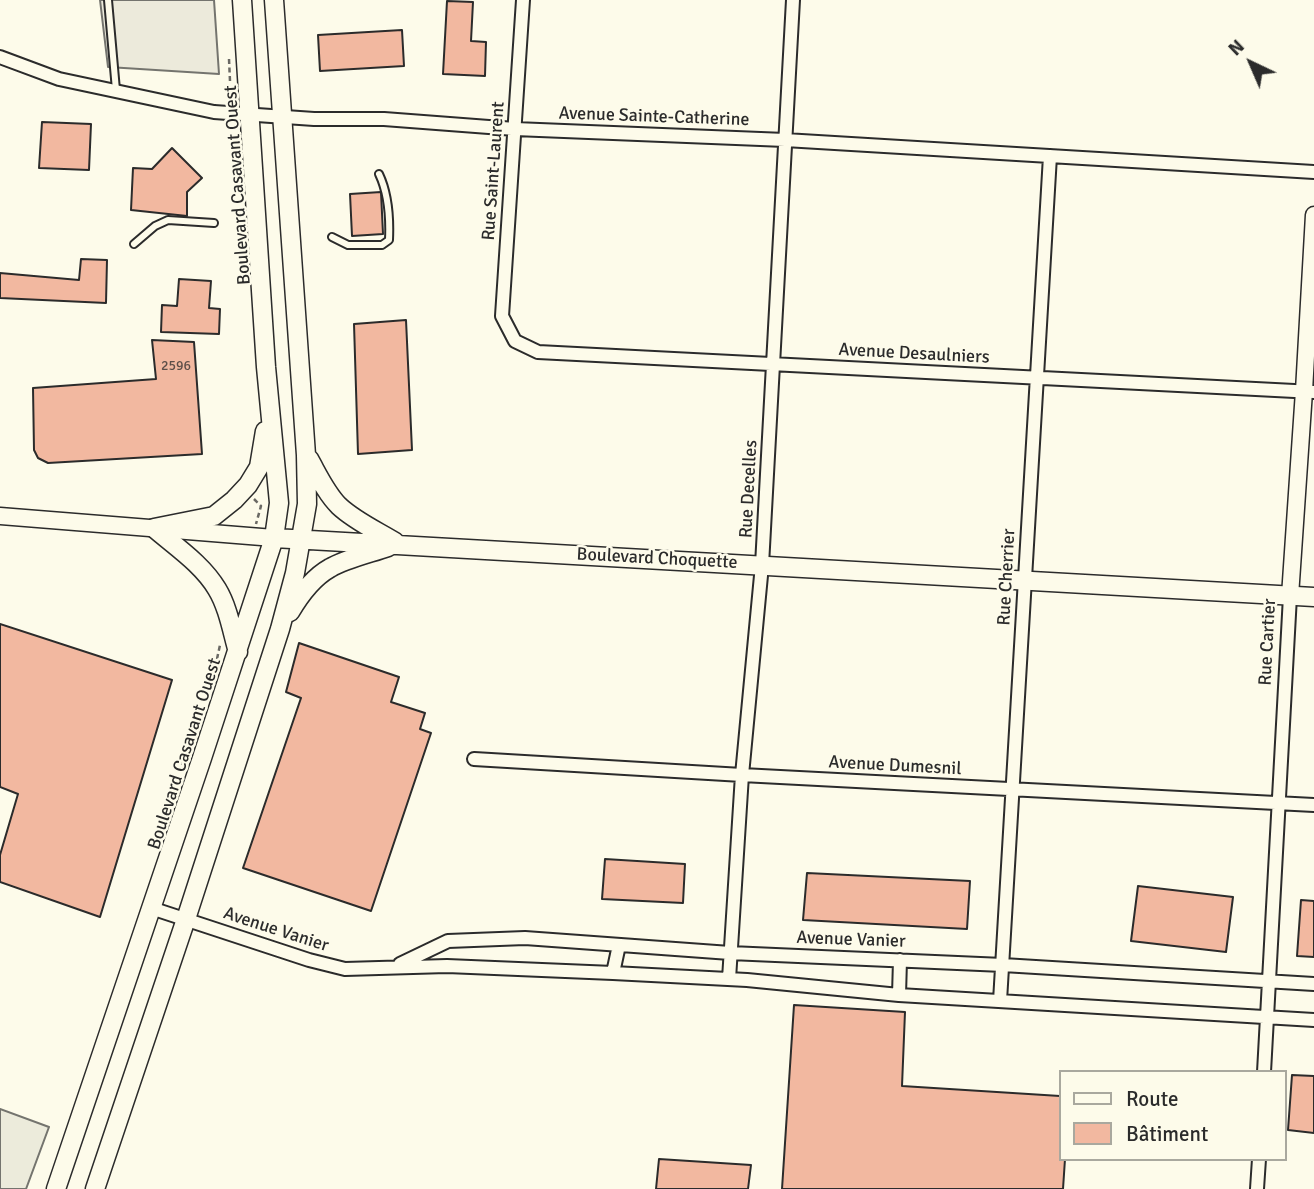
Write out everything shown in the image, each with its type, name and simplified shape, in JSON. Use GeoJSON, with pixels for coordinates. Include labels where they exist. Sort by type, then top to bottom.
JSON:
{"type":"FeatureCollection","features":[{"type":"Feature","properties":{"kind":"main road","name":"Boulevard Casavant Ouest"},"geometry":{"type":"LineString","coordinates":[[56,1189],[274,538],[279,503],[248,114],[242,0]]}},
{"type":"Feature","properties":{"kind":"main road"},"geometry":{"type":"LineString","coordinates":[[95,1189],[280,629],[295,573],[307,504],[306,455],[274,0]]}},
{"type":"Feature","properties":{"kind":"main road"},"geometry":{"type":"LineString","coordinates":[[154,528],[214,516],[245,489],[259,467],[269,396]]}},
{"type":"Feature","properties":{"kind":"main road"},"geometry":{"type":"LineString","coordinates":[[306,455],[338,505],[398,544]]}},
{"type":"Feature","properties":{"kind":"main road"},"geometry":{"type":"LineString","coordinates":[[154,528],[204,571],[218,590],[238,652]]}},
{"type":"Feature","properties":{"kind":"main road","name":"Boulevard Choquette"},"geometry":{"type":"LineString","coordinates":[[274,538],[1314,597]]}},
{"type":"Feature","properties":{"kind":"main road"},"geometry":{"type":"LineString","coordinates":[[280,629],[300,594],[331,567],[398,544]]}},
{"type":"Feature","properties":{"kind":"street","name":"Rue Saint-Laurent"},"geometry":{"type":"LineString","coordinates":[[515,341],[502,316],[523,0]]}},
{"type":"Feature","properties":{"kind":"street","name":"Rue Decelles"},"geometry":{"type":"LineString","coordinates":[[729,979],[742,775],[762,565],[793,0]]}},
{"type":"Feature","properties":{"kind":"street","name":"Avenue Sainte-Catherine"},"geometry":{"type":"LineString","coordinates":[[0,57],[59,79],[214,112],[282,117],[384,119],[515,129],[785,140],[1314,172]]}},
{"type":"Feature","properties":{"kind":"street","name":"Rue Cherrier"},"geometry":{"type":"LineString","coordinates":[[1000,1001],[1050,156]]}},
{"type":"Feature","properties":{"kind":"street","name":"Rue Cartier"},"geometry":{"type":"LineString","coordinates":[[1264,1070],[1290,596],[1309,392],[1314,215]]}},
{"type":"Feature","properties":{"kind":"street","name":"Avenue Desaulniers"},"geometry":{"type":"LineString","coordinates":[[515,341],[538,352],[1309,392]]}},
{"type":"Feature","properties":{"kind":"street","name":"Boulevard Choquette"},"geometry":{"type":"LineString","coordinates":[[0,516],[274,538]]}},
{"type":"Feature","properties":{"kind":"street","name":"Avenue Dumesnil"},"geometry":{"type":"LineString","coordinates":[[474,759],[1314,805]]}},
{"type":"Feature","properties":{"kind":"street","name":"Avenue Vanier"},"geometry":{"type":"LineString","coordinates":[[151,908],[328,966],[345,969],[447,966],[729,979],[899,995],[1314,1020]]}},
{"type":"Feature","properties":{"kind":"street","name":"Avenue Vanier"},"geometry":{"type":"LineString","coordinates":[[393,967],[448,941],[525,938],[730,953],[1003,965],[1314,984]]}},
{"type":"Feature","properties":{"kind":"street"},"geometry":{"type":"LineString","coordinates":[[613,973],[619,945]]}},
{"type":"Feature","properties":{"kind":"street"},"geometry":{"type":"LineString","coordinates":[[899,995],[900,960]]}},
{"type":"Feature","properties":{"kind":"street"},"geometry":{"type":"LineString","coordinates":[[1257,1189],[1259,1161]]}},
{"type":"Feature","properties":{"kind":"lane"},"geometry":{"type":"LineString","coordinates":[[108,0],[116,92]]}},
{"type":"Feature","properties":{"kind":"lane"},"geometry":{"type":"LineString","coordinates":[[332,237],[348,245],[382,245],[389,240],[386,188],[379,174]]}},
{"type":"Feature","properties":{"kind":"lane"},"geometry":{"type":"LineString","coordinates":[[134,244],[155,226],[168,220],[214,223]]}},
{"type":"Feature","properties":{"kind":"path","name":"Boulevard Casavant Ouest"},"geometry":{"type":"LineString","coordinates":[[228,51],[230,83]]}},
{"type":"Feature","properties":{"kind":"path"},"geometry":{"type":"LineString","coordinates":[[245,489],[261,506],[253,535]]}},
{"type":"Feature","properties":{"kind":"path","name":"Boulevard Casavant Ouest"},"geometry":{"type":"LineString","coordinates":[[216,660],[221,637]]}},
{"type":"Feature","properties":{"kind":"path","name":"Boulevard Casavant Ouest"},"geometry":{"type":"LineString","coordinates":[[181,766],[195,726]]}},
{"type":"Feature","properties":{"kind":"shaded area"},"geometry":{"type":"Polygon","coordinates":[[[100,0],[214,0],[219,74],[108,67],[100,0]]]}},
{"type":"Feature","properties":{"kind":"shaded area"},"geometry":{"type":"Polygon","coordinates":[[[0,1109],[49,1127],[26,1189],[0,1189],[0,1109]]]}},
{"type":"Feature","properties":{"kind":"building"},"geometry":{"type":"Polygon","coordinates":[[[447,1],[473,2],[471,41],[486,42],[485,76],[443,74],[447,1]]]}},
{"type":"Feature","properties":{"kind":"building"},"geometry":{"type":"Polygon","coordinates":[[[402,30],[404,66],[320,71],[318,35],[402,30]]]}},
{"type":"Feature","properties":{"kind":"building"},"geometry":{"type":"Polygon","coordinates":[[[42,122],[91,124],[89,170],[39,168],[42,122]]]}},
{"type":"Feature","properties":{"kind":"building"},"geometry":{"type":"Polygon","coordinates":[[[172,148],[202,178],[187,192],[187,216],[131,210],[133,168],[152,169],[172,148]]]}},
{"type":"Feature","properties":{"kind":"building"},"geometry":{"type":"Polygon","coordinates":[[[381,192],[383,234],[352,236],[350,194],[381,192]]]}},
{"type":"Feature","properties":{"kind":"building"},"geometry":{"type":"Polygon","coordinates":[[[81,259],[107,260],[106,303],[0,298],[0,273],[79,280],[81,259]]]}},
{"type":"Feature","properties":{"kind":"building"},"geometry":{"type":"Polygon","coordinates":[[[179,279],[211,281],[209,308],[220,309],[219,334],[161,332],[162,305],[177,306],[179,279]]]}},
{"type":"Feature","properties":{"kind":"building"},"geometry":{"type":"Polygon","coordinates":[[[406,320],[412,450],[358,454],[354,324],[406,320]]]}},
{"type":"Feature","properties":{"kind":"building"},"geometry":{"type":"Polygon","coordinates":[[[152,340],[194,342],[202,454],[48,463],[38,458],[34,450],[33,388],[156,379],[152,340]]]}},
{"type":"Feature","properties":{"kind":"building"},"geometry":{"type":"Polygon","coordinates":[[[0,624],[172,680],[100,917],[0,882],[0,855],[18,794],[0,787],[0,624]]]}},
{"type":"Feature","properties":{"kind":"building"},"geometry":{"type":"Polygon","coordinates":[[[299,643],[399,677],[391,702],[425,713],[420,729],[431,733],[371,911],[243,868],[301,698],[286,692],[299,643]]]}},
{"type":"Feature","properties":{"kind":"building"},"geometry":{"type":"Polygon","coordinates":[[[605,859],[685,864],[683,903],[602,899],[605,859]]]}},
{"type":"Feature","properties":{"kind":"building"},"geometry":{"type":"Polygon","coordinates":[[[807,873],[970,881],[967,929],[803,920],[807,873]]]}},
{"type":"Feature","properties":{"kind":"building"},"geometry":{"type":"Polygon","coordinates":[[[1138,886],[1233,897],[1226,952],[1131,941],[1138,886]]]}},
{"type":"Feature","properties":{"kind":"building"},"geometry":{"type":"Polygon","coordinates":[[[1301,900],[1314,901],[1314,957],[1297,956],[1301,900]]]}},
{"type":"Feature","properties":{"kind":"building"},"geometry":{"type":"Polygon","coordinates":[[[794,1005],[905,1012],[902,1086],[1058,1096],[1058,1161],[1065,1161],[1063,1189],[782,1189],[794,1005]]]}},
{"type":"Feature","properties":{"kind":"building"},"geometry":{"type":"Polygon","coordinates":[[[1292,1075],[1314,1076],[1314,1133],[1288,1130],[1292,1075]]]}},
{"type":"Feature","properties":{"kind":"building"},"geometry":{"type":"Polygon","coordinates":[[[659,1159],[751,1165],[748,1189],[656,1189],[659,1159]]]}}]}
